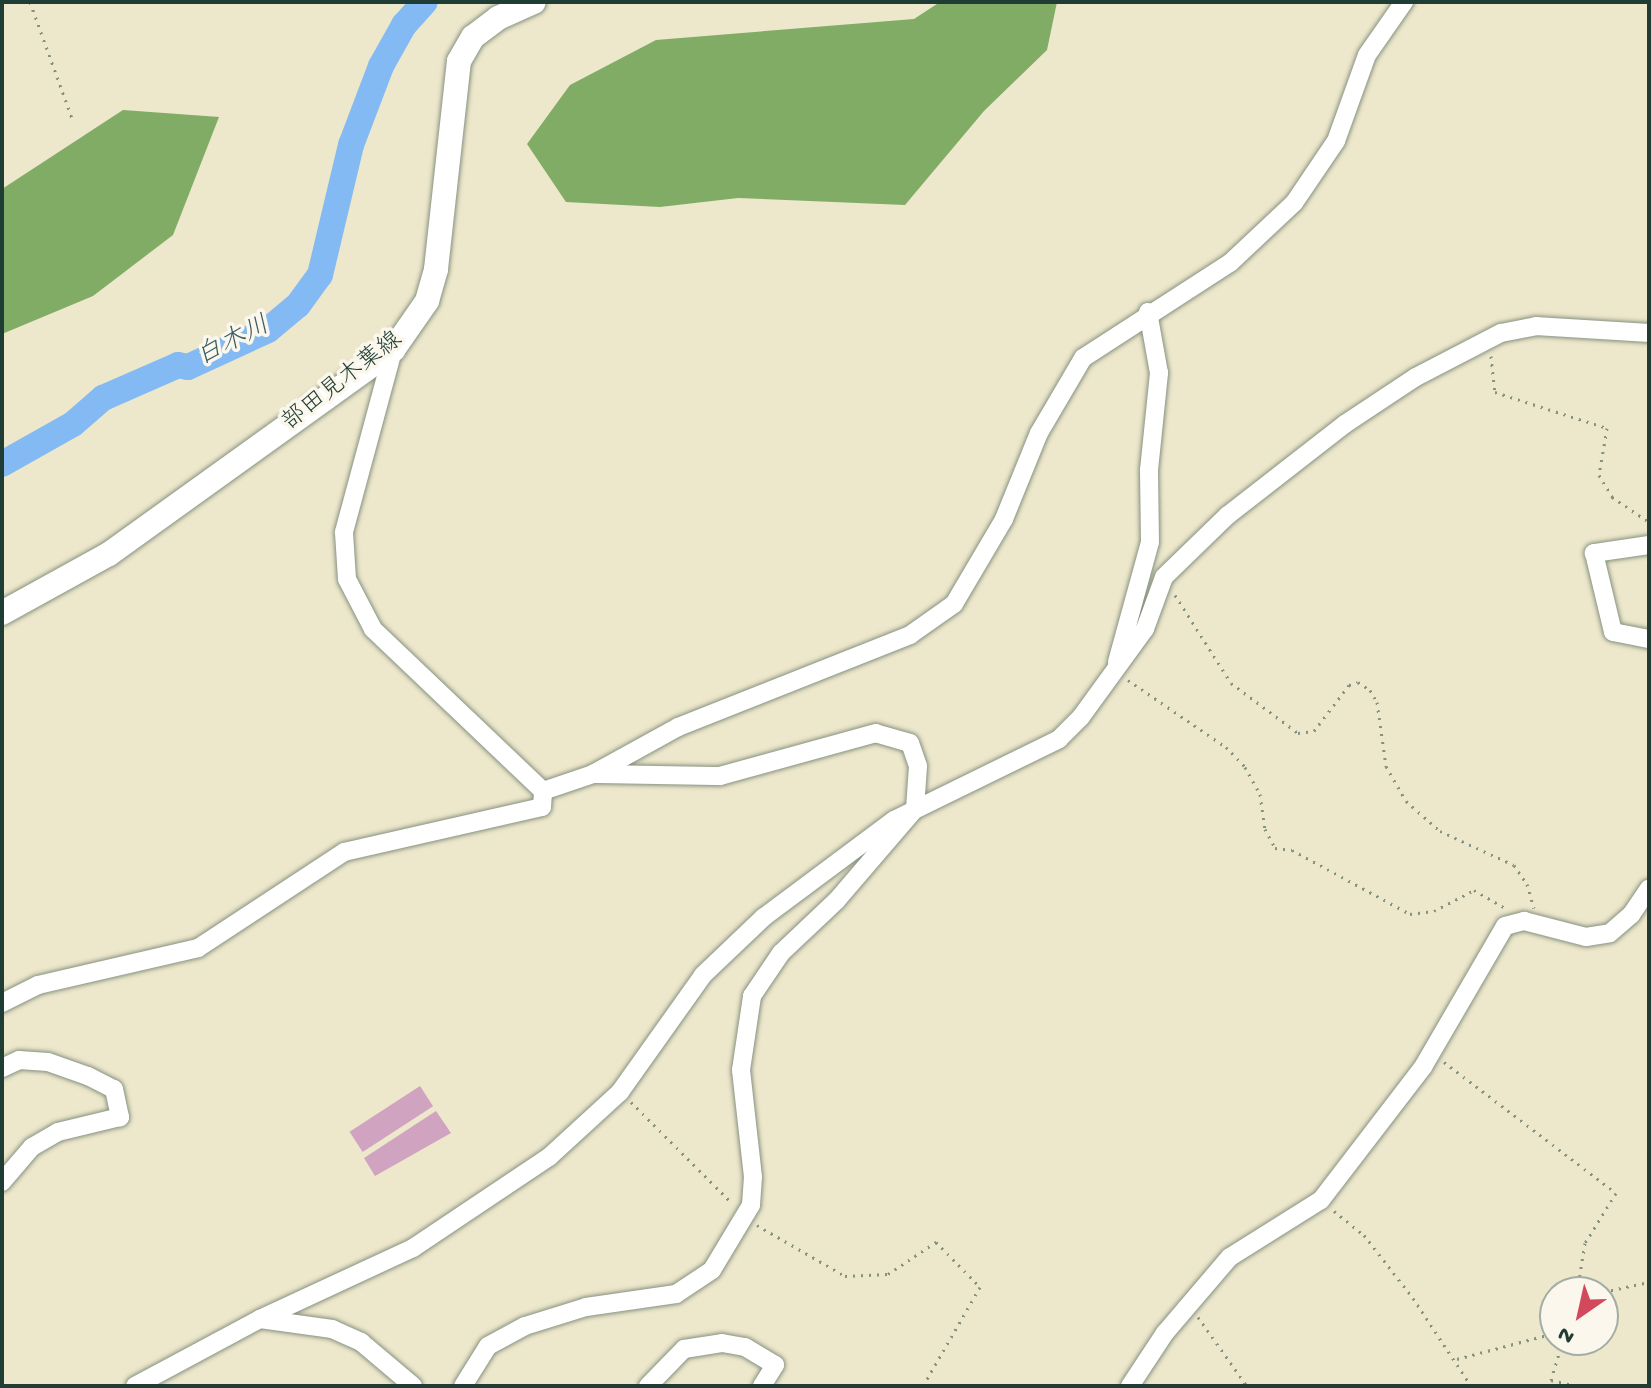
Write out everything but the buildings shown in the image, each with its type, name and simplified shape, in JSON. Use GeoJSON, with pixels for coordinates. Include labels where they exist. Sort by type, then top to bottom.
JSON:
{"type":"FeatureCollection","features":[{"type":"Feature","properties":{"kind":"main road","name":"部田見木葉線"},"geometry":{"type":"LineString","coordinates":[[2,613],[109,554],[393,350],[427,301],[436,269],[459,61],[473,37],[498,18],[534,2]]}},
{"type":"Feature","properties":{"kind":"street"},"geometry":{"type":"LineString","coordinates":[[543,791],[593,774],[678,727],[910,635],[954,604],[1004,519],[1039,433],[1083,358],[1148,312],[1230,263],[1294,203],[1336,141],[1367,55],[1404,2]]}},
{"type":"Feature","properties":{"kind":"street"},"geometry":{"type":"LineString","coordinates":[[1118,671],[1150,542],[1149,470],[1159,373],[1148,312]]}},
{"type":"Feature","properties":{"kind":"street"},"geometry":{"type":"LineString","coordinates":[[135,1386],[260,1319],[413,1248],[559,1149],[620,1092],[703,975],[736,941],[833,864],[915,809],[1059,739],[1118,671],[1145,629],[1164,577],[1228,515],[1345,424],[1416,377],[1490,338],[1536,326],[1649,333]]}},
{"type":"Feature","properties":{"kind":"street"},"geometry":{"type":"LineString","coordinates":[[2,1003],[38,985],[198,948],[344,852],[542,807],[543,791],[373,629],[347,579],[344,532],[393,350]]}},
{"type":"Feature","properties":{"kind":"street"},"geometry":{"type":"LineString","coordinates":[[1649,545],[1594,553],[1613,632],[1649,639]]}},
{"type":"Feature","properties":{"kind":"street"},"geometry":{"type":"LineString","coordinates":[[463,1386],[488,1346],[525,1326],[586,1307],[676,1294],[712,1270],[751,1205],[753,1177],[741,1070],[752,996],[781,953],[837,900],[915,809],[918,766],[910,743],[890,734],[876,733],[720,776],[593,774]]}},
{"type":"Feature","properties":{"kind":"street"},"geometry":{"type":"LineString","coordinates":[[1130,1386],[1189,1304],[1242,1248],[1321,1200],[1431,1052],[1498,935],[1512,922],[1586,937],[1610,933],[1631,915],[1649,888]]}},
{"type":"Feature","properties":{"kind":"street"},"geometry":{"type":"LineString","coordinates":[[2,1068],[19,1060],[48,1062],[88,1076],[114,1089],[120,1117],[58,1132],[32,1147],[2,1182]]}},
{"type":"Feature","properties":{"kind":"street"},"geometry":{"type":"LineString","coordinates":[[260,1319],[332,1329],[361,1342],[413,1386]]}},
{"type":"Feature","properties":{"kind":"street"},"geometry":{"type":"LineString","coordinates":[[648,1386],[684,1349],[722,1343],[745,1347],[775,1365],[762,1386]]}},
{"type":"Feature","properties":{"kind":"path"},"geometry":{"type":"LineString","coordinates":[[30,2],[73,121]]}},
{"type":"Feature","properties":{"kind":"path"},"geometry":{"type":"LineString","coordinates":[[1490,338],[1495,392],[1607,428],[1599,475],[1612,497],[1649,522]]}},
{"type":"Feature","properties":{"kind":"path"},"geometry":{"type":"LineString","coordinates":[[1164,577],[1231,683],[1298,733],[1314,731],[1349,685],[1358,682],[1370,690],[1377,702],[1386,766],[1406,801],[1440,831],[1514,865],[1527,884],[1539,927]]}},
{"type":"Feature","properties":{"kind":"path"},"geometry":{"type":"LineString","coordinates":[[1118,671],[1226,747],[1245,767],[1260,794],[1265,829],[1275,848],[1292,850],[1410,914],[1434,911],[1474,890],[1497,900],[1512,922]]}},
{"type":"Feature","properties":{"kind":"path"},"geometry":{"type":"LineString","coordinates":[[1431,1052],[1616,1193],[1585,1243],[1580,1276]]}},
{"type":"Feature","properties":{"kind":"path"},"geometry":{"type":"LineString","coordinates":[[620,1092],[742,1212]]}},
{"type":"Feature","properties":{"kind":"path"},"geometry":{"type":"LineString","coordinates":[[1321,1200],[1364,1235],[1457,1359],[1471,1386]]}},
{"type":"Feature","properties":{"kind":"path"},"geometry":{"type":"LineString","coordinates":[[753,1223],[845,1276],[888,1274],[936,1242],[980,1287],[923,1386]]}},
{"type":"Feature","properties":{"kind":"path"},"geometry":{"type":"LineString","coordinates":[[1619,1289],[1649,1282]]}},
{"type":"Feature","properties":{"kind":"path"},"geometry":{"type":"LineString","coordinates":[[1189,1304],[1247,1386]]}},
{"type":"Feature","properties":{"kind":"path"},"geometry":{"type":"LineString","coordinates":[[1457,1359],[1539,1337]]}},
{"type":"Feature","properties":{"kind":"path"},"geometry":{"type":"LineString","coordinates":[[1550,1386],[1558,1356]]}},
{"type":"Feature","properties":{"kind":"path"},"geometry":{"type":"LineString","coordinates":[[1551,1380],[1578,1386]]}},
{"type":"Feature","properties":{"kind":"green space"},"geometry":{"type":"Polygon","coordinates":[[[940,2],[1057,2],[1047,50],[984,111],[905,205],[738,198],[660,207],[566,202],[527,144],[570,85],[656,40],[914,19],[940,2]]]}},
{"type":"Feature","properties":{"kind":"green space"},"geometry":{"type":"Polygon","coordinates":[[[123,110],[219,117],[173,235],[93,296],[2,334],[2,189],[123,110]]]}},
{"type":"Feature","properties":{"kind":"waterway","name":"白木川"},"geometry":{"type":"LineString","coordinates":[[2,464],[73,424],[103,398],[178,365],[188,367],[268,330],[298,305],[320,275],[351,145],[381,66],[404,25],[425,2]]}}]}
